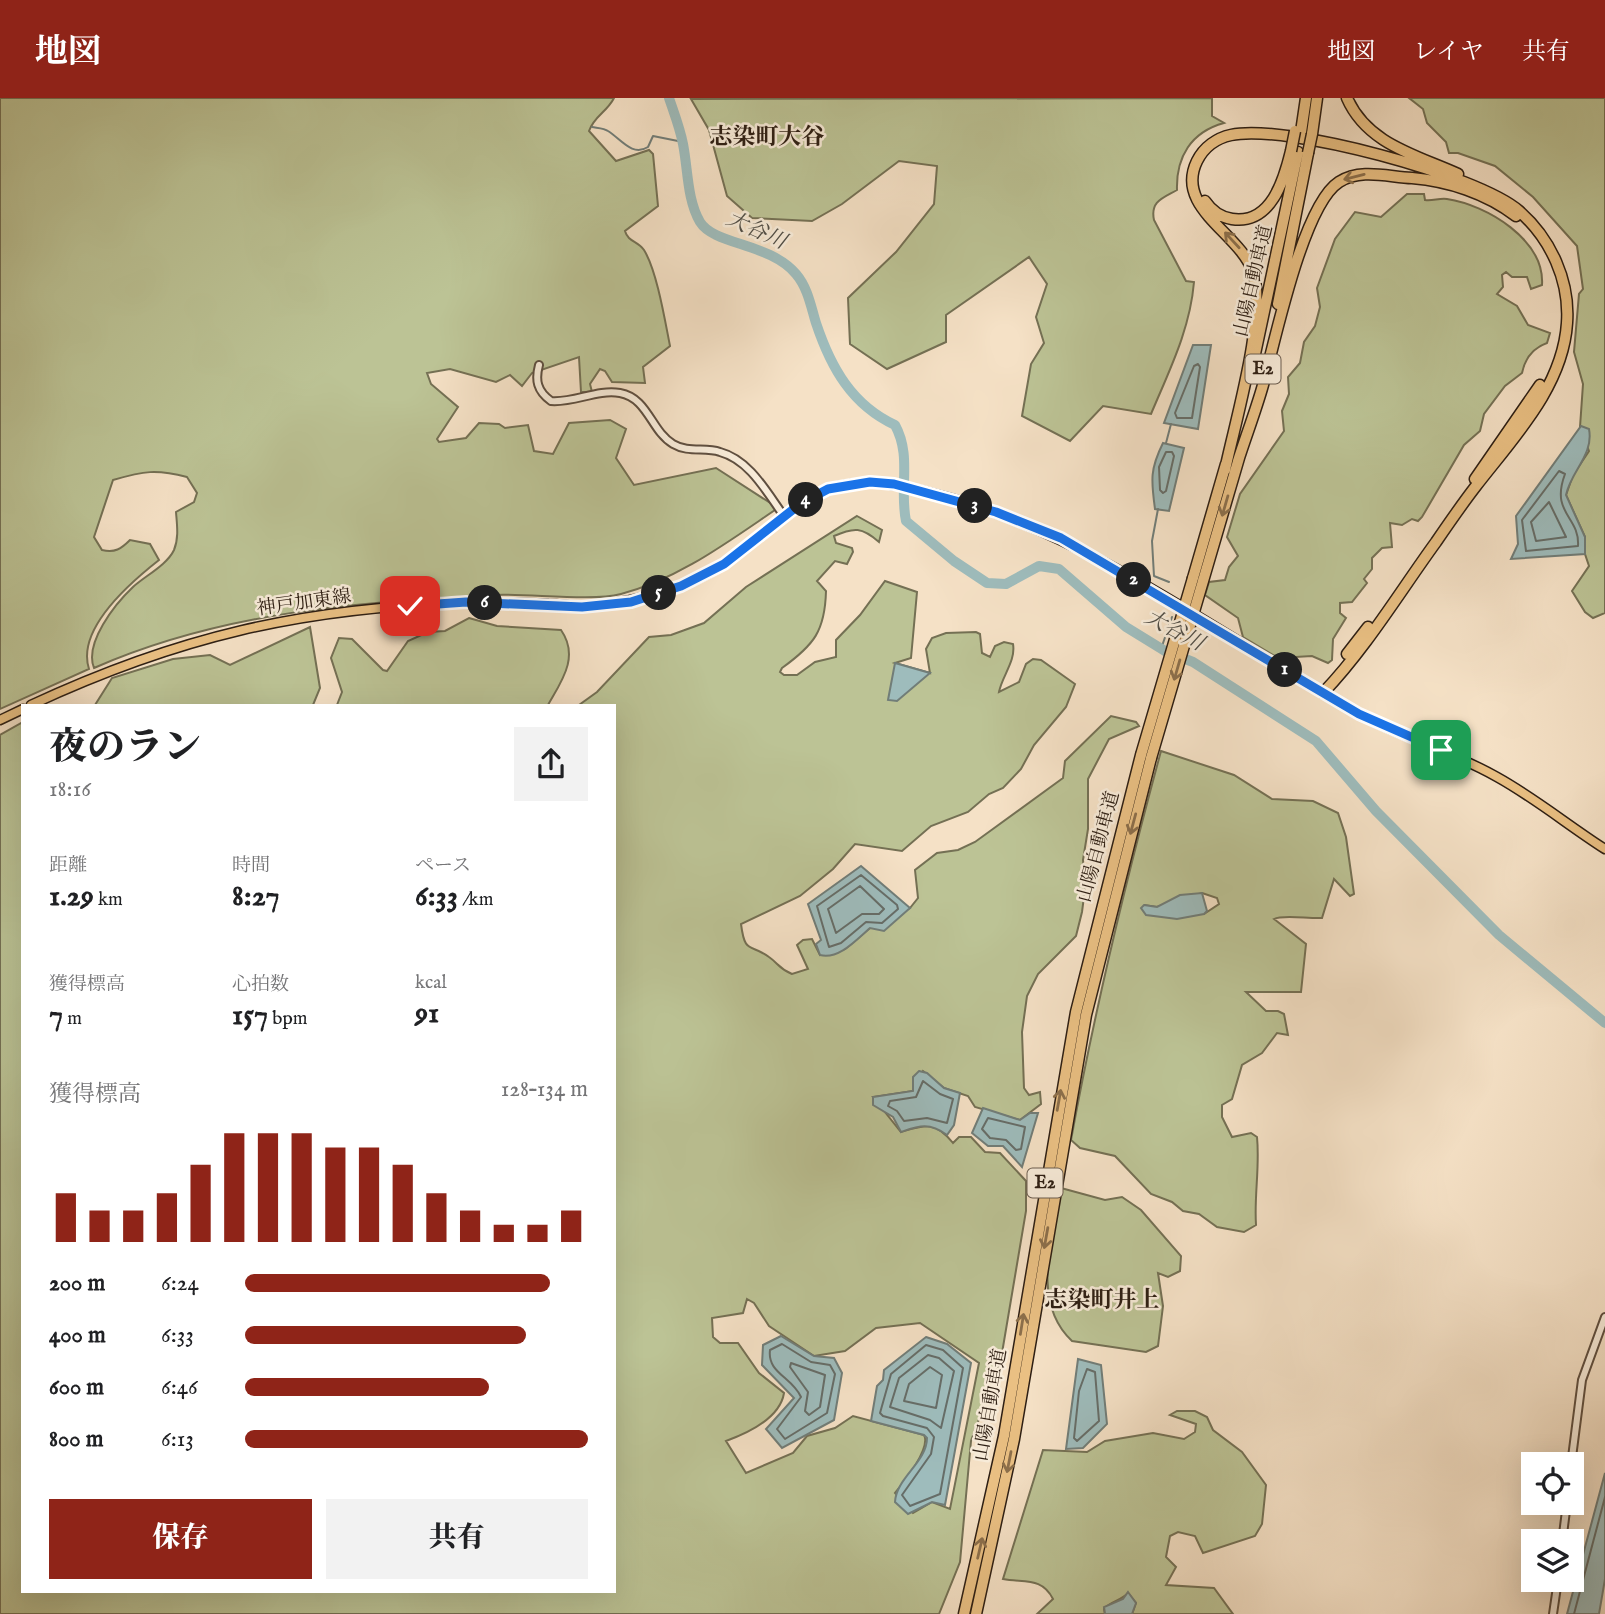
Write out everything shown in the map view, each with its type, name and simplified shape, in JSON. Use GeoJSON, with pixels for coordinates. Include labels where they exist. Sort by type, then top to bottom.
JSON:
{"type":"FeatureCollection","features":[{"type":"Feature","properties":{"kind":"highway","name":"山陽自動車道"},"geometry":{"type":"LineString","coordinates":[[1198,579],[1268,304],[1303,132],[1304,98]]}},
{"type":"Feature","properties":{"kind":"highway","name":"山陽自動車道"},"geometry":{"type":"LineString","coordinates":[[1303,132],[1317,98]]}},
{"type":"Feature","properties":{"kind":"highway"},"geometry":{"type":"LineString","coordinates":[[1322,693],[1363,645],[1477,485],[1526,423],[1561,355],[1567,327],[1566,299],[1553,255],[1520,212],[1476,185],[1379,138],[1361,122],[1347,98]]}},
{"type":"Feature","properties":{"kind":"highway"},"geometry":{"type":"LineString","coordinates":[[1303,132],[1299,152],[1279,189],[1259,213],[1245,219],[1230,218],[1218,214],[1204,201],[1198,182],[1203,161],[1215,148],[1239,139],[1267,140],[1346,153],[1408,169],[1422,177],[1488,199],[1513,214],[1533,234],[1548,258],[1557,282],[1562,314],[1560,338],[1552,363],[1539,387],[1347,653],[1322,693]]}},
{"type":"Feature","properties":{"kind":"highway"},"geometry":{"type":"LineString","coordinates":[[1225,470],[1247,362],[1256,292],[1246,257],[1206,213],[1195,193],[1194,169],[1205,149],[1231,135],[1263,134],[1374,155],[1476,185]]}},
{"type":"Feature","properties":{"kind":"highway","name":"山陽自動車道"},"geometry":{"type":"LineString","coordinates":[[964,1614],[1004,1436],[1076,1012],[1198,579],[1238,461],[1274,322],[1299,152]]}},
{"type":"Feature","properties":{"kind":"highway"},"geometry":{"type":"LineString","coordinates":[[1238,461],[1299,259],[1324,197],[1337,183],[1352,176],[1422,177]]}},
{"type":"Feature","properties":{"kind":"highway","name":"山陽自動車道"},"geometry":{"type":"LineString","coordinates":[[976,1614],[1014,1438],[1084,1028],[1146,756]]}},
{"type":"Feature","properties":{"kind":"main road","name":"神戸加東線"},"geometry":{"type":"LineString","coordinates":[[32,704],[116,667],[170,648],[281,621],[328,613],[466,602],[582,607],[631,602],[681,586],[724,564],[784,516],[828,489],[870,482],[903,486],[996,512],[1061,538],[1366,718],[1498,777],[1605,849]]}},
{"type":"Feature","properties":{"kind":"main road"},"geometry":{"type":"LineString","coordinates":[[0,720],[21,710]]}},
{"type":"Feature","properties":{"kind":"street"},"geometry":{"type":"LineString","coordinates":[[539,365],[536,378],[540,391],[551,401],[609,393],[626,395],[638,402],[672,444],[685,449],[720,452],[737,460],[759,481],[784,516]]}},
{"type":"Feature","properties":{"kind":"street"},"geometry":{"type":"LineString","coordinates":[[1573,1452],[1582,1380],[1605,1317]]}},
{"type":"Feature","properties":{"kind":"street"},"geometry":{"type":"LineString","coordinates":[[1553,1614],[1556,1592]]}},
{"type":"Feature","properties":{"kind":"green space"},"geometry":{"type":"Polygon","coordinates":[[[0,98],[614,98],[589,131],[616,161],[649,150],[653,154],[658,206],[625,231],[628,237],[642,247],[649,259],[670,346],[643,367],[645,383],[612,382],[605,371],[600,369],[590,384],[592,392],[581,392],[579,357],[532,373],[522,386],[510,375],[496,382],[450,369],[427,373],[431,384],[458,407],[437,439],[439,442],[466,438],[479,423],[499,424],[505,428],[528,425],[534,451],[553,454],[569,423],[610,420],[626,429],[616,458],[634,485],[716,468],[778,508],[683,569],[621,594],[593,597],[507,595],[442,598],[290,613],[191,634],[94,668],[93,647],[103,624],[126,594],[171,555],[177,541],[176,512],[194,502],[197,493],[187,477],[176,474],[150,472],[124,477],[113,480],[94,537],[102,550],[107,551],[118,550],[130,540],[150,544],[159,560],[121,594],[98,623],[87,654],[89,669],[0,709],[0,98]]]}},
{"type":"Feature","properties":{"kind":"green space"},"geometry":{"type":"Polygon","coordinates":[[[1212,98],[1212,116],[1224,123],[1212,127],[1194,139],[1179,167],[1177,190],[1156,204],[1153,214],[1186,281],[1194,282],[1188,317],[1171,366],[1151,414],[1103,406],[1070,441],[1022,416],[1031,364],[1044,343],[1036,317],[1047,284],[1029,257],[946,315],[946,342],[887,369],[850,344],[848,298],[896,252],[934,204],[937,166],[899,161],[842,204],[812,221],[752,218],[727,196],[709,130],[691,99],[1212,98]]]}},
{"type":"Feature","properties":{"kind":"green space"},"geometry":{"type":"Polygon","coordinates":[[[1409,98],[1605,98],[1605,613],[1593,618],[1585,612],[1572,591],[1589,566],[1585,554],[1585,537],[1566,495],[1573,475],[1589,451],[1580,427],[1583,384],[1574,352],[1579,294],[1583,289],[1577,246],[1533,197],[1495,166],[1458,153],[1449,153],[1446,142],[1427,123],[1423,109],[1409,98]]]}},
{"type":"Feature","properties":{"kind":"green space"},"geometry":{"type":"Polygon","coordinates":[[[1407,194],[1424,194],[1425,200],[1447,199],[1463,203],[1511,227],[1534,253],[1542,285],[1531,289],[1527,277],[1512,277],[1506,272],[1502,275],[1503,287],[1497,294],[1517,306],[1528,325],[1550,333],[1547,343],[1530,354],[1522,373],[1505,386],[1484,414],[1480,431],[1464,445],[1422,517],[1418,521],[1412,519],[1402,525],[1390,523],[1392,547],[1382,548],[1372,558],[1372,569],[1364,579],[1367,583],[1352,602],[1340,603],[1340,613],[1346,618],[1333,639],[1332,660],[1328,663],[1312,656],[1278,658],[1243,637],[1238,618],[1205,595],[1209,582],[1225,580],[1229,567],[1238,556],[1227,537],[1240,494],[1284,431],[1282,411],[1289,394],[1288,377],[1300,363],[1304,342],[1315,326],[1320,307],[1317,288],[1335,239],[1355,212],[1381,217],[1407,194]]]}},
{"type":"Feature","properties":{"kind":"green space"},"geometry":{"type":"Polygon","coordinates":[[[857,516],[882,530],[879,542],[868,533],[858,530],[834,536],[836,543],[852,548],[853,552],[847,564],[835,561],[817,581],[826,591],[820,627],[810,644],[780,672],[784,675],[797,675],[815,662],[836,657],[836,640],[860,615],[885,581],[917,592],[911,658],[895,663],[930,673],[926,649],[932,638],[946,633],[976,632],[980,634],[982,653],[990,657],[995,646],[1004,642],[1013,644],[1011,662],[999,692],[1019,682],[1026,664],[1033,659],[1041,660],[1075,684],[1066,707],[1034,745],[1021,769],[1003,788],[989,794],[968,812],[931,826],[902,851],[855,844],[833,869],[800,896],[741,924],[744,940],[749,947],[763,953],[792,974],[808,969],[797,945],[803,940],[812,939],[820,955],[845,949],[870,928],[910,908],[918,898],[915,870],[937,853],[958,850],[975,842],[1063,778],[1065,761],[1111,716],[1136,722],[1139,726],[1109,739],[1088,779],[1088,829],[1083,860],[1085,889],[1076,936],[1038,974],[1027,996],[1022,1032],[1024,1088],[1029,1095],[1040,1092],[1041,1104],[1020,1120],[975,1107],[968,1096],[944,1088],[923,1071],[913,1091],[873,1097],[901,1132],[929,1126],[941,1131],[953,1143],[959,1137],[971,1137],[985,1152],[1000,1153],[1026,1181],[1026,1211],[1001,1359],[971,1441],[960,1562],[939,1614],[0,1614],[0,735],[21,723],[21,1593],[616,1593],[616,704],[580,704],[597,692],[649,637],[671,635],[704,623],[746,587],[857,516]],[[747,1299],[743,1313],[712,1318],[713,1337],[720,1343],[738,1343],[759,1373],[784,1393],[770,1417],[744,1434],[726,1441],[746,1473],[793,1453],[807,1436],[835,1428],[853,1416],[924,1435],[921,1456],[895,1493],[913,1513],[932,1502],[950,1509],[979,1363],[920,1323],[876,1328],[845,1351],[814,1356],[769,1326],[754,1303],[747,1299]]]}},
{"type":"Feature","properties":{"kind":"green space"},"geometry":{"type":"Polygon","coordinates":[[[469,618],[497,626],[561,630],[569,650],[569,660],[563,678],[549,704],[337,704],[342,692],[331,658],[339,638],[352,639],[387,671],[408,641],[428,632],[445,631],[469,618]]]}},
{"type":"Feature","properties":{"kind":"green space"},"geometry":{"type":"Polygon","coordinates":[[[310,627],[320,688],[313,704],[96,704],[112,678],[173,659],[210,655],[230,665],[310,627]]]}},
{"type":"Feature","properties":{"kind":"green space"},"geometry":{"type":"Polygon","coordinates":[[[1161,751],[1234,775],[1272,799],[1313,801],[1338,813],[1346,837],[1354,894],[1350,896],[1334,879],[1322,918],[1274,919],[1306,944],[1301,992],[1246,992],[1266,1011],[1284,1014],[1288,1035],[1277,1033],[1262,1053],[1242,1065],[1232,1099],[1222,1105],[1222,1117],[1232,1137],[1251,1133],[1257,1137],[1256,1225],[1244,1232],[1217,1227],[1199,1214],[1183,1211],[1172,1202],[1151,1194],[1115,1156],[1080,1148],[1071,1140],[1123,896],[1161,751]],[[1202,893],[1157,907],[1204,914],[1219,904],[1217,898],[1202,893]]]}},
{"type":"Feature","properties":{"kind":"green space"},"geometry":{"type":"Polygon","coordinates":[[[1061,1188],[1105,1200],[1122,1197],[1141,1210],[1181,1256],[1180,1271],[1168,1277],[1158,1273],[1163,1306],[1158,1346],[1146,1352],[1072,1341],[1059,1325],[1051,1308],[1048,1268],[1061,1188]]]}},
{"type":"Feature","properties":{"kind":"green space"},"geometry":{"type":"Polygon","coordinates":[[[1177,1411],[1195,1411],[1207,1417],[1213,1430],[1242,1452],[1266,1485],[1262,1524],[1255,1536],[1203,1553],[1195,1536],[1178,1532],[1170,1536],[1166,1557],[1176,1567],[1166,1585],[1214,1588],[1233,1614],[1132,1614],[1136,1603],[1128,1593],[1107,1606],[1104,1609],[1105,1614],[1037,1614],[1053,1599],[1049,1592],[1032,1582],[1003,1579],[1043,1450],[1087,1452],[1105,1441],[1153,1433],[1184,1439],[1195,1432],[1196,1424],[1170,1415],[1177,1411]]]}},
{"type":"Feature","properties":{"kind":"water"},"geometry":{"type":"Polygon","coordinates":[[[1193,345],[1211,345],[1198,429],[1164,423],[1193,345]]]}},
{"type":"Feature","properties":{"kind":"water"},"geometry":{"type":"Polygon","coordinates":[[[1581,426],[1589,429],[1590,438],[1566,495],[1585,537],[1585,554],[1511,559],[1518,544],[1516,516],[1581,426]]]}},
{"type":"Feature","properties":{"kind":"water"},"geometry":{"type":"Polygon","coordinates":[[[1163,443],[1184,448],[1169,511],[1155,509],[1153,490],[1154,468],[1163,443]]]}},
{"type":"Feature","properties":{"kind":"water"},"geometry":{"type":"Polygon","coordinates":[[[895,663],[930,673],[897,701],[888,700],[895,663]]]}},
{"type":"Feature","properties":{"kind":"water"},"geometry":{"type":"Polygon","coordinates":[[[861,866],[910,908],[884,931],[870,928],[841,952],[820,955],[816,944],[821,940],[808,904],[861,866]]]}},
{"type":"Feature","properties":{"kind":"water"},"geometry":{"type":"Polygon","coordinates":[[[1202,893],[1207,911],[1204,914],[1177,919],[1146,915],[1141,908],[1144,905],[1157,907],[1180,895],[1202,893]]]}},
{"type":"Feature","properties":{"kind":"water"},"geometry":{"type":"Polygon","coordinates":[[[919,1071],[927,1073],[944,1088],[960,1093],[954,1125],[947,1135],[935,1128],[924,1126],[901,1132],[893,1117],[873,1105],[873,1097],[913,1091],[913,1077],[919,1071]]]}},
{"type":"Feature","properties":{"kind":"water"},"geometry":{"type":"Polygon","coordinates":[[[983,1108],[1020,1120],[1030,1113],[1038,1113],[1022,1167],[1003,1146],[988,1146],[972,1133],[983,1108]]]}},
{"type":"Feature","properties":{"kind":"water"},"geometry":{"type":"Polygon","coordinates":[[[781,1336],[814,1356],[834,1358],[842,1373],[834,1420],[782,1448],[766,1429],[794,1398],[762,1365],[763,1345],[781,1336]]]}},
{"type":"Feature","properties":{"kind":"water"},"geometry":{"type":"Polygon","coordinates":[[[926,1337],[947,1344],[971,1363],[945,1505],[932,1502],[908,1514],[895,1502],[897,1493],[922,1455],[927,1438],[871,1421],[877,1386],[883,1380],[884,1370],[926,1337]]]}},
{"type":"Feature","properties":{"kind":"water"},"geometry":{"type":"Polygon","coordinates":[[[1078,1359],[1101,1365],[1107,1424],[1083,1448],[1066,1449],[1078,1359]]]}},
{"type":"Feature","properties":{"kind":"water"},"geometry":{"type":"Polygon","coordinates":[[[1605,1473],[1605,1579],[1599,1614],[1567,1614],[1573,1592],[1584,1592],[1584,1551],[1605,1473]]]}},
{"type":"Feature","properties":{"kind":"water"},"geometry":{"type":"Polygon","coordinates":[[[1128,1592],[1136,1603],[1132,1614],[1105,1614],[1104,1607],[1123,1599],[1128,1592]]]}},
{"type":"Feature","properties":{"kind":"waterway","name":"大谷川"},"geometry":{"type":"LineString","coordinates":[[669,98],[682,138],[688,184],[700,222],[707,230],[717,235],[772,256],[796,274],[806,291],[836,370],[855,396],[880,417],[895,425],[903,448],[906,521],[954,561],[987,583],[1006,584],[1039,566],[1059,569],[1126,627],[1165,651],[1193,662],[1316,741],[1376,811],[1499,935],[1605,1023]]}},
{"type":"Feature","properties":{"kind":"waterway"},"geometry":{"type":"LineString","coordinates":[[592,127],[606,130],[637,150],[648,147],[653,136],[683,142]]}},
{"type":"Feature","properties":{"kind":"waterway"},"geometry":{"type":"LineString","coordinates":[[1166,443],[1171,424]]}},
{"type":"Feature","properties":{"kind":"waterway"},"geometry":{"type":"LineString","coordinates":[[1158,509],[1152,541],[1154,576],[1169,582]]}},
{"type":"Feature","properties":{"kind":"waterway"},"geometry":{"type":"LineString","coordinates":[[1161,649],[1172,617]]}},
{"type":"Feature","properties":{"kind":"district","name":"志染町大谷"},"geometry":{"type":"Point","coordinates":[767,137]}},
{"type":"Feature","properties":{"kind":"district","name":"志染町井上"},"geometry":{"type":"Point","coordinates":[1102,1300]}},
{"type":"Feature","properties":{"kind":"route"},"geometry":{"type":"LineString","coordinates":[[410,606],[466,602],[582,607],[631,602],[681,586],[724,564],[814,495],[847,484],[894,484],[996,512],[1061,538],[1359,714],[1441,750]]}}]}
